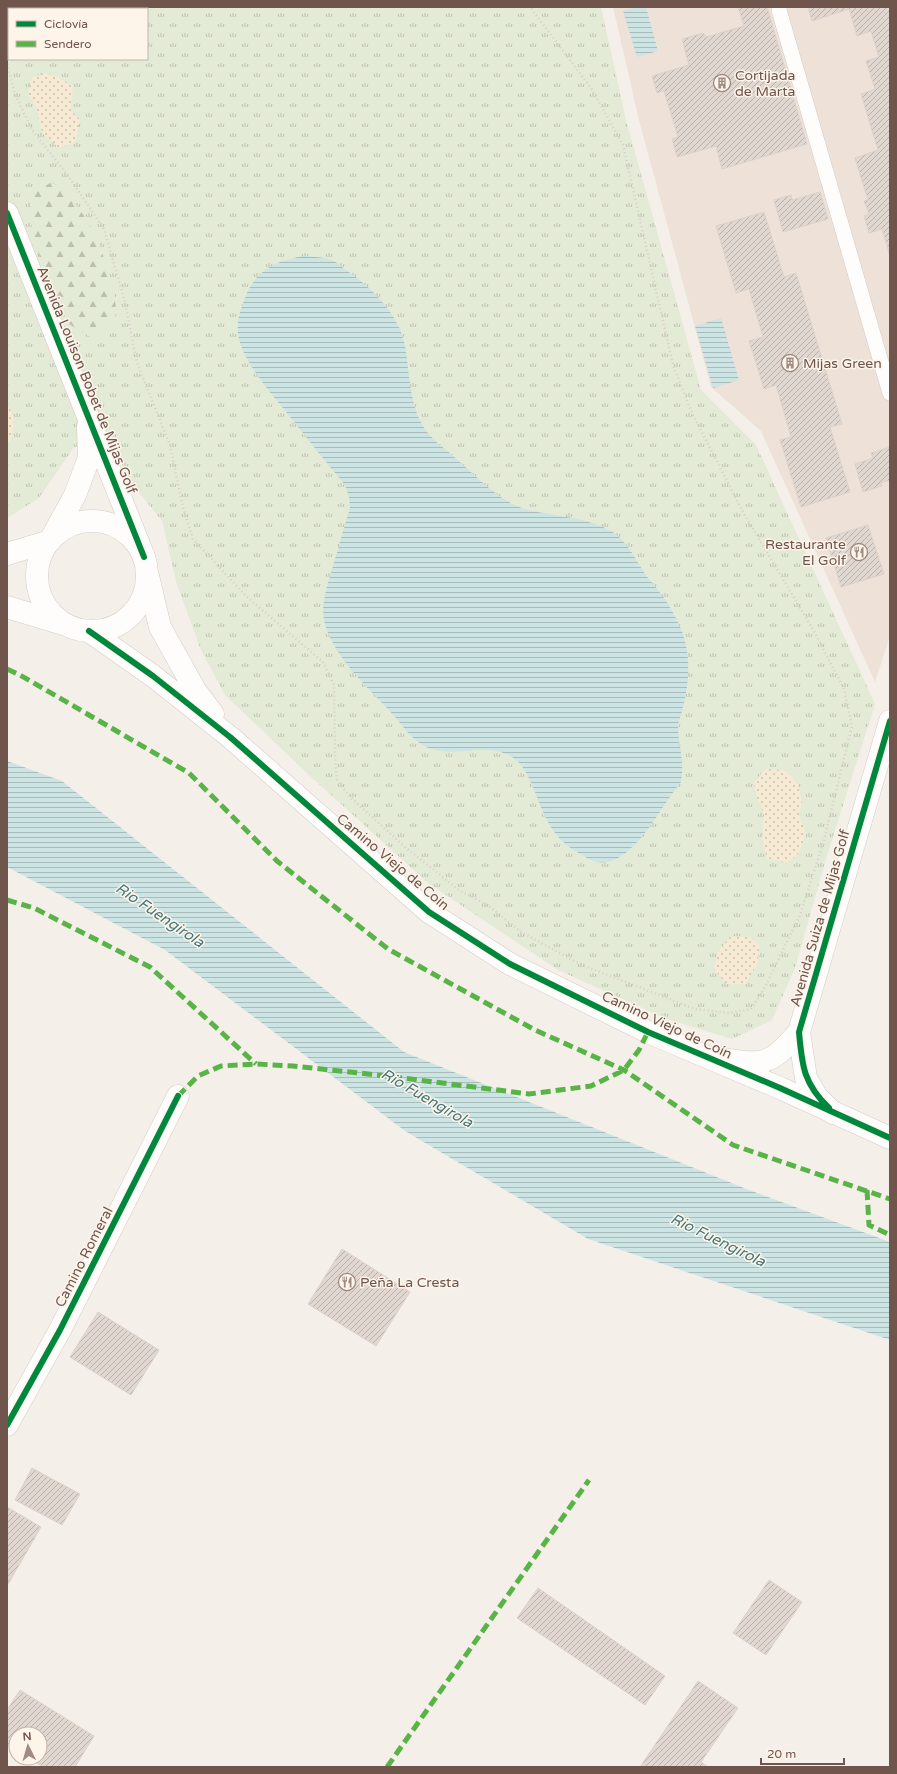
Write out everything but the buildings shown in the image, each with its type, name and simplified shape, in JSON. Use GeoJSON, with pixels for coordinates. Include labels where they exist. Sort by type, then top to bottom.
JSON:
{"type":"FeatureCollection","features":[{"type":"Feature","properties":{"kind":"street","name":"Avenida Louison Bobet de Mijas Golf"},"geometry":{"type":"LineString","coordinates":[[7,213],[88,412],[146,566]]}},
{"type":"Feature","properties":{"kind":"street","name":"Avenida Louison Bobet de Mijas Golf"},"geometry":{"type":"LineString","coordinates":[[51,539],[76,495],[89,458],[88,412]]}},
{"type":"Feature","properties":{"kind":"street"},"geometry":{"type":"LineString","coordinates":[[7,554],[51,539],[69,526],[86,522],[105,523],[121,530],[135,541],[146,566],[144,593],[136,609],[123,622],[107,629],[80,629],[56,617],[44,603],[38,586],[38,568],[43,551],[51,539]]}},
{"type":"Feature","properties":{"kind":"street","name":"Camino Viejo de Coín"},"geometry":{"type":"LineString","coordinates":[[146,566],[160,627],[195,690],[230,737]]}},
{"type":"Feature","properties":{"kind":"street","name":"Camino Viejo de Coín"},"geometry":{"type":"LineString","coordinates":[[7,606],[80,629],[153,676],[230,737],[429,912],[510,964],[648,1032],[780,1088],[835,1115],[890,1138]]}},
{"type":"Feature","properties":{"kind":"street","name":"Avenida Suiza de Mijas Golf"},"geometry":{"type":"LineString","coordinates":[[835,1115],[817,1097],[806,1078],[799,1032],[890,721]]}},
{"type":"Feature","properties":{"kind":"street","name":"Avenida Suiza de Mijas Golf"},"geometry":{"type":"LineString","coordinates":[[705,1057],[754,1062],[769,1059],[780,1052],[799,1032]]}},
{"type":"Feature","properties":{"kind":"street","name":"Camino Romeral"},"geometry":{"type":"LineString","coordinates":[[7,1426],[60,1330],[178,1096]]}},
{"type":"Feature","properties":{"kind":"lane"},"geometry":{"type":"LineString","coordinates":[[779,10],[890,393]]}},
{"type":"Feature","properties":{"kind":"path"},"geometry":{"type":"LineString","coordinates":[[7,64],[15,94],[32,130],[66,173],[104,229],[125,302],[137,363],[170,445],[183,508],[193,539],[246,596],[323,662],[334,685],[335,756],[337,780],[350,797],[405,847],[459,890],[489,906],[521,932],[582,965],[695,1009],[728,1013],[751,1009],[765,987],[800,915],[822,844],[852,726],[844,689],[815,633],[743,512],[692,413],[678,379],[671,357],[623,145],[591,88],[530,7]]}},
{"type":"Feature","properties":{"kind":"shaded area"},"geometry":{"type":"Polygon","coordinates":[[[613,7],[890,7],[890,636],[875,682],[761,431],[711,387],[639,120],[613,7]]]}},
{"type":"Feature","properties":{"kind":"green space"},"geometry":{"type":"Polygon","coordinates":[[[7,7],[601,7],[626,120],[701,390],[756,445],[875,704],[826,859],[795,968],[772,1020],[732,1039],[667,1019],[558,970],[428,883],[309,775],[225,695],[201,650],[177,585],[162,521],[128,479],[115,447],[74,447],[39,498],[7,518],[7,7]]]}},
{"type":"Feature","properties":{"kind":"green space"},"geometry":{"type":"Polygon","coordinates":[[[50,183],[62,186],[85,218],[96,237],[109,273],[115,299],[116,310],[114,322],[92,338],[69,324],[50,288],[33,236],[29,209],[33,194],[50,183]]]}},
{"type":"Feature","properties":{"kind":"sand"},"geometry":{"type":"Polygon","coordinates":[[[7,7],[34,7],[8,8],[7,36],[7,7]]]}},
{"type":"Feature","properties":{"kind":"sand"},"geometry":{"type":"Polygon","coordinates":[[[44,73],[58,77],[73,86],[71,110],[80,120],[75,142],[59,148],[42,133],[36,107],[28,95],[31,78],[44,73]]]}},
{"type":"Feature","properties":{"kind":"sand"},"geometry":{"type":"Polygon","coordinates":[[[7,405],[12,414],[13,431],[7,446],[7,405]]]}},
{"type":"Feature","properties":{"kind":"sand"},"geometry":{"type":"Polygon","coordinates":[[[765,769],[785,770],[798,784],[802,803],[799,816],[806,833],[799,853],[788,863],[767,858],[762,840],[764,814],[757,797],[754,783],[765,769]]]}},
{"type":"Feature","properties":{"kind":"sand"},"geometry":{"type":"Polygon","coordinates":[[[731,936],[749,937],[760,946],[757,965],[745,984],[726,984],[714,969],[718,951],[731,936]]]}},
{"type":"Feature","properties":{"kind":"water"},"geometry":{"type":"Polygon","coordinates":[[[638,7],[646,7],[658,51],[637,57],[623,11],[638,7]]]}},
{"type":"Feature","properties":{"kind":"water"},"geometry":{"type":"Polygon","coordinates":[[[306,256],[325,258],[336,262],[373,292],[382,301],[397,322],[405,346],[411,391],[417,414],[433,439],[487,487],[507,501],[528,510],[589,522],[615,534],[630,549],[645,574],[671,609],[683,634],[687,651],[688,666],[686,696],[678,725],[682,760],[681,782],[639,840],[618,858],[607,862],[596,862],[583,856],[563,841],[556,834],[546,818],[524,770],[516,760],[507,754],[488,750],[436,750],[428,748],[414,739],[346,663],[330,637],[325,623],[323,609],[328,582],[350,508],[349,497],[345,485],[252,368],[241,345],[238,334],[239,318],[243,303],[247,293],[257,277],[271,266],[279,262],[306,256]]]}},
{"type":"Feature","properties":{"kind":"water"},"geometry":{"type":"Polygon","coordinates":[[[721,318],[739,380],[713,388],[695,326],[721,318]]]}},
{"type":"Feature","properties":{"kind":"water","name":"Rio Fuengirola"},"geometry":{"type":"Polygon","coordinates":[[[7,761],[62,781],[404,1052],[749,1190],[890,1242],[890,1340],[588,1239],[405,1131],[165,950],[7,867],[7,761]]]}},
{"type":"Feature","properties":{"kind":"marked path"},"geometry":{"type":"LineString","coordinates":[[7,669],[20,675],[189,773],[277,861],[388,949],[535,1030],[624,1070],[733,1145],[890,1199]]}},
{"type":"Feature","properties":{"kind":"marked path"},"geometry":{"type":"LineString","coordinates":[[7,900],[34,908],[150,967],[256,1064]]}},
{"type":"Feature","properties":{"kind":"marked path"},"geometry":{"type":"LineString","coordinates":[[178,1096],[198,1076],[221,1066],[256,1064],[293,1066],[387,1076],[529,1094],[591,1086],[624,1070],[639,1050],[648,1032]]}},
{"type":"Feature","properties":{"kind":"marked path"},"geometry":{"type":"LineString","coordinates":[[867,1190],[869,1225],[890,1235]]}},
{"type":"Feature","properties":{"kind":"marked path"},"geometry":{"type":"LineString","coordinates":[[387,1767],[589,1480]]}},
{"type":"Feature","properties":{"kind":"cycle path"},"geometry":{"type":"LineString","coordinates":[[7,213],[144,557]]}},
{"type":"Feature","properties":{"kind":"cycle path"},"geometry":{"type":"LineString","coordinates":[[89,631],[153,676],[230,737],[429,912],[510,964],[648,1032],[780,1088],[890,1138]]}},
{"type":"Feature","properties":{"kind":"cycle path"},"geometry":{"type":"LineString","coordinates":[[829,1108],[820,1099],[805,1073],[801,1054],[799,1032],[890,721]]}},
{"type":"Feature","properties":{"kind":"cycle path"},"geometry":{"type":"LineString","coordinates":[[7,1425],[60,1330],[178,1096]]}},
{"type":"Feature","properties":{"kind":"place","name":"Cortijada de Marta"},"geometry":{"type":"Point","coordinates":[722,83]}},
{"type":"Feature","properties":{"kind":"place","name":"Mijas Green"},"geometry":{"type":"Point","coordinates":[790,363]}},
{"type":"Feature","properties":{"kind":"place","name":"Restaurante El Golf"},"geometry":{"type":"Point","coordinates":[859,552]}},
{"type":"Feature","properties":{"kind":"place","name":"Peña La Cresta"},"geometry":{"type":"Point","coordinates":[347,1282]}}]}
